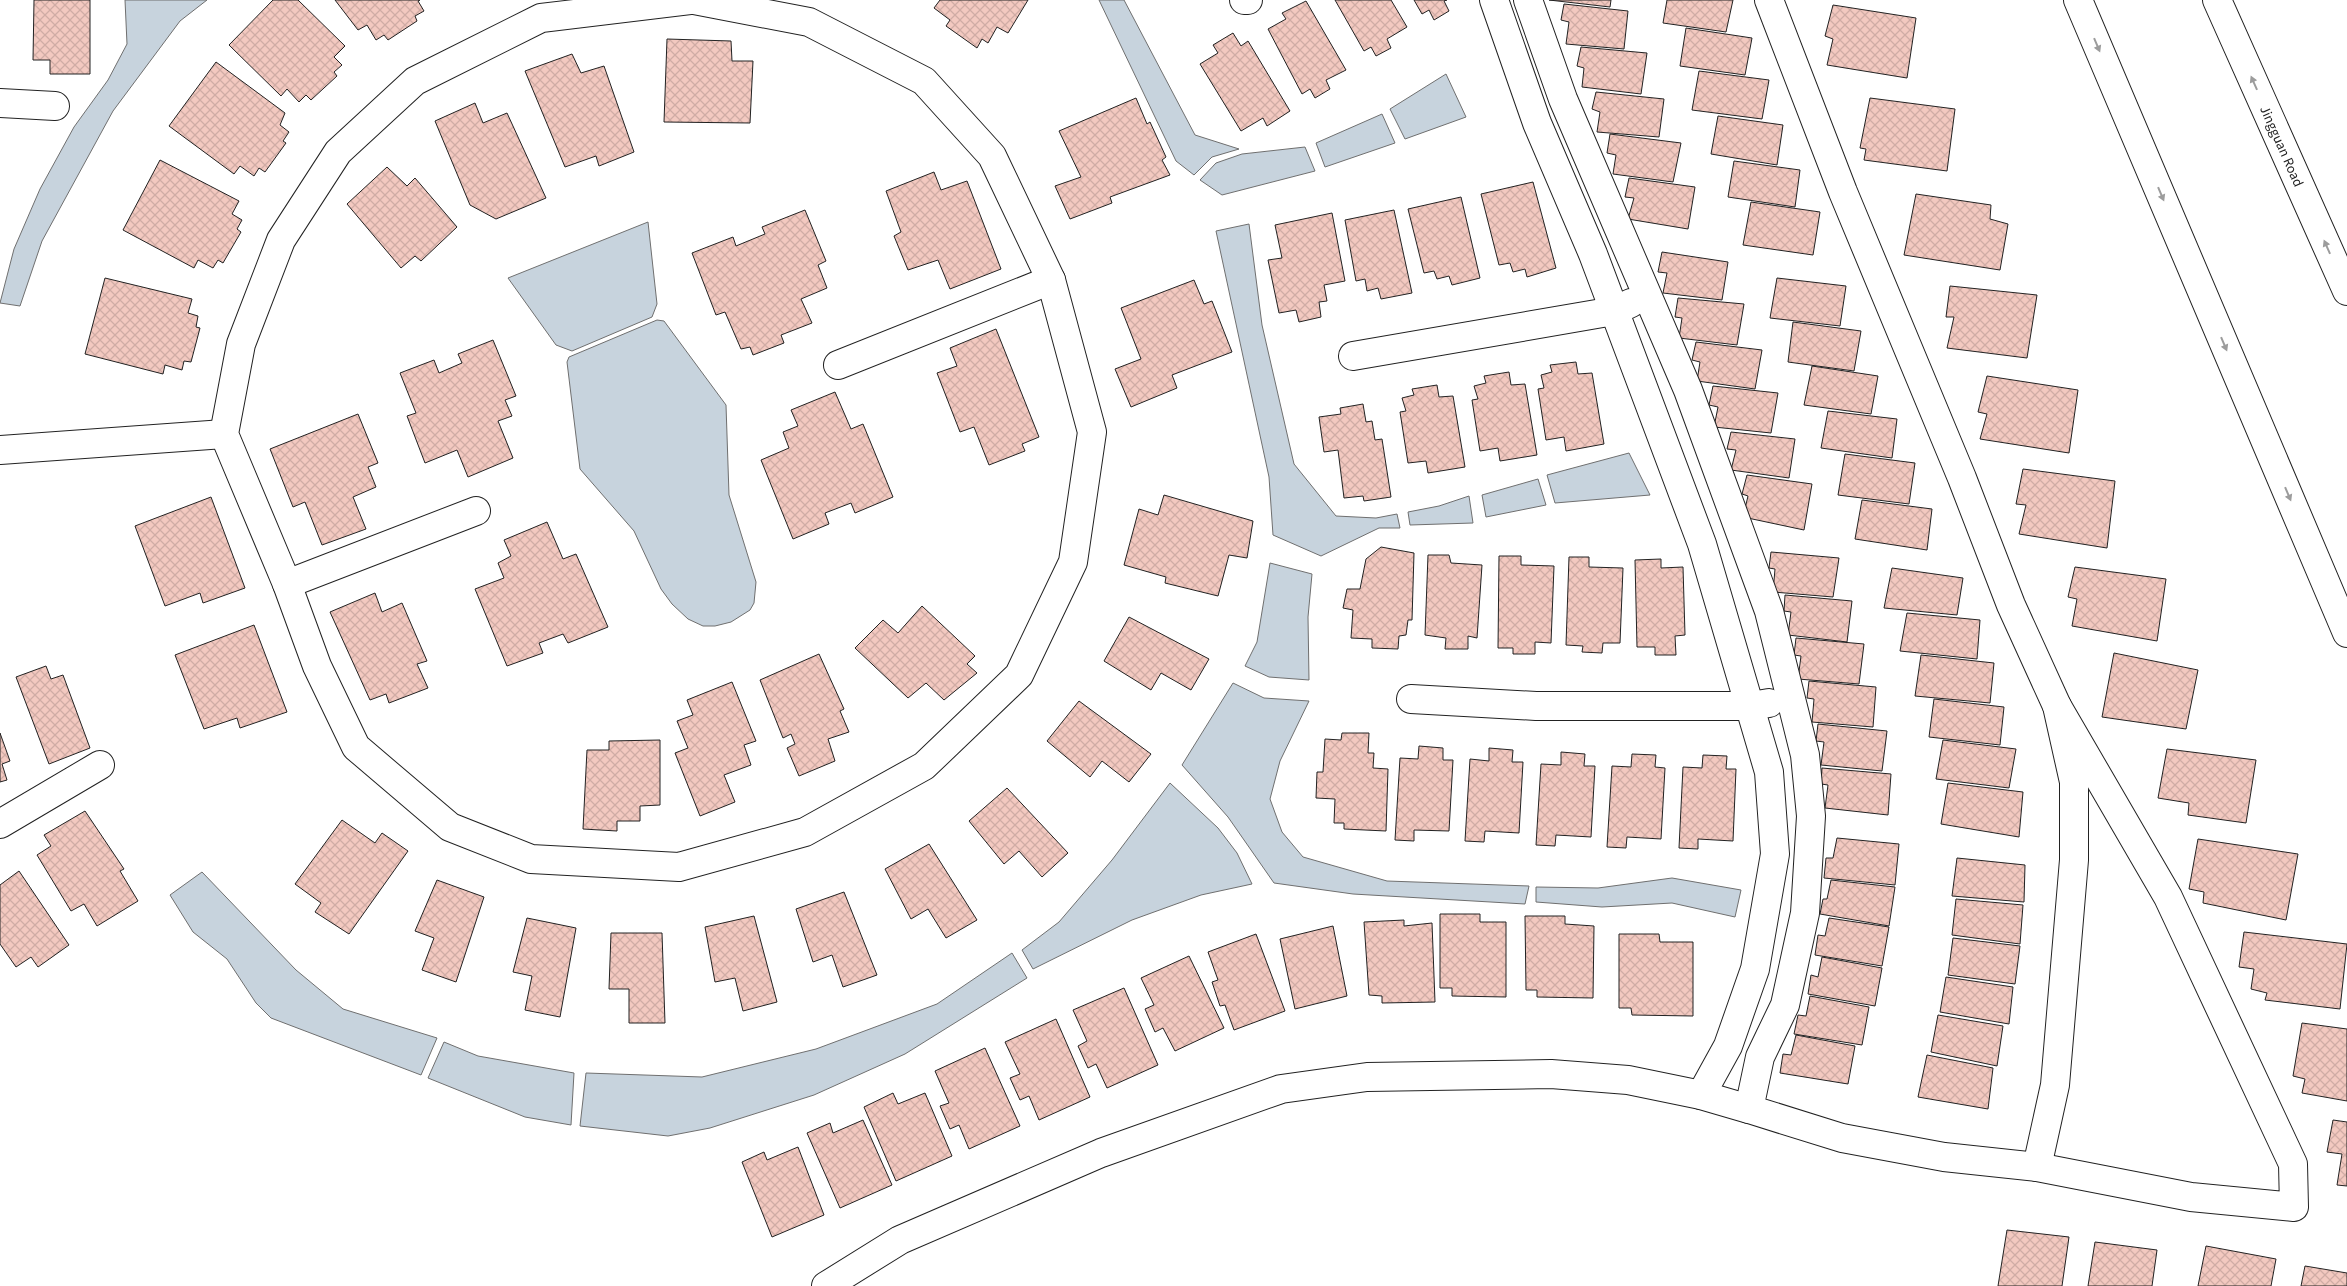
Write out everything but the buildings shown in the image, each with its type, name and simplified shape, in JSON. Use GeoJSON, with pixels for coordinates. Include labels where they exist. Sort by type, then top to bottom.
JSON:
{"type":"FeatureCollection","features":[{"type":"Feature","properties":{"kind":"street"},"geometry":{"type":"LineString","coordinates":[[692,0],[809,22],[924,81],[992,156],[1051,280],[1092,432],[1073,562],[1019,675],[924,766],[805,832],[679,867],[531,859],[450,827],[356,748],[317,666],[287,584],[224,434],[241,344],[281,240],[338,152],[415,81],[540,18],[692,0]]}},
{"type":"Feature","properties":{"kind":"street"},"geometry":{"type":"LineString","coordinates":[[1494,0],[1537,123],[1614,311],[1702,544],[1769,772],[1775,854],[1755,969],[1728,1046],[1701,1095]]}},
{"type":"Feature","properties":{"kind":"street"},"geometry":{"type":"LineString","coordinates":[[1528,0],[1563,99],[1688,390],[1769,611],[1805,755],[1811,816],[1805,913],[1785,1005],[1760,1057],[1750,1109]]}},
{"type":"Feature","properties":{"kind":"street"},"geometry":{"type":"LineString","coordinates":[[826,1286],[900,1240],[1101,1153],[1282,1089],[1367,1076],[1551,1074],[1628,1080],[1701,1095],[1842,1138],[1944,1157],[2037,1167],[2191,1197],[2294,1207],[2293,1164],[2172,906],[2057,706],[2011,605],[1962,478],[1843,192],[1769,0]]}},
{"type":"Feature","properties":{"kind":"street"},"geometry":{"type":"LineString","coordinates":[[2078,0],[2347,633]]}},
{"type":"Feature","properties":{"kind":"street","name":"Jingguan Road"},"geometry":{"type":"LineString","coordinates":[[2217,0],[2347,292]]}},
{"type":"Feature","properties":{"kind":"street"},"geometry":{"type":"LineString","coordinates":[[0,104],[55,106]]}},
{"type":"Feature","properties":{"kind":"street"},"geometry":{"type":"LineString","coordinates":[[838,365],[1051,280]]}},
{"type":"Feature","properties":{"kind":"street"},"geometry":{"type":"LineString","coordinates":[[1353,356],[1614,311],[1646,296]]}},
{"type":"Feature","properties":{"kind":"street"},"geometry":{"type":"LineString","coordinates":[[0,450],[224,434]]}},
{"type":"Feature","properties":{"kind":"street"},"geometry":{"type":"LineString","coordinates":[[287,584],[476,511]]}},
{"type":"Feature","properties":{"kind":"street"},"geometry":{"type":"LineString","coordinates":[[1411,699],[1536,706],[1751,706],[1790,701]]}},
{"type":"Feature","properties":{"kind":"street"},"geometry":{"type":"LineString","coordinates":[[2037,1167],[2055,1085],[2074,860],[2074,782],[2057,706]]}},
{"type":"Feature","properties":{"kind":"street"},"geometry":{"type":"LineString","coordinates":[[0,824],[100,765]]}},
{"type":"Feature","properties":{"kind":"shaded area"},"geometry":{"type":"Polygon","coordinates":[[[125,0],[207,0],[180,21],[113,111],[42,241],[20,306],[0,303],[14,249],[40,189],[74,127],[108,80],[127,44],[125,0]]]}},
{"type":"Feature","properties":{"kind":"shaded area"},"geometry":{"type":"Polygon","coordinates":[[[1099,0],[1124,0],[1195,135],[1239,149],[1212,157],[1194,175],[1176,161],[1099,0]]]}},
{"type":"Feature","properties":{"kind":"shaded area"},"geometry":{"type":"Polygon","coordinates":[[[1446,74],[1466,117],[1405,139],[1390,109],[1446,74]]]}},
{"type":"Feature","properties":{"kind":"shaded area"},"geometry":{"type":"Polygon","coordinates":[[[1382,114],[1395,143],[1325,167],[1316,143],[1382,114]]]}},
{"type":"Feature","properties":{"kind":"shaded area"},"geometry":{"type":"Polygon","coordinates":[[[1305,147],[1315,171],[1222,195],[1200,180],[1216,163],[1242,154],[1305,147]]]}},
{"type":"Feature","properties":{"kind":"shaded area"},"geometry":{"type":"Polygon","coordinates":[[[648,222],[657,304],[652,317],[572,351],[556,345],[508,278],[648,222]]]}},
{"type":"Feature","properties":{"kind":"shaded area"},"geometry":{"type":"Polygon","coordinates":[[[1249,224],[1262,325],[1294,464],[1336,516],[1376,518],[1397,514],[1400,528],[1379,528],[1321,556],[1273,535],[1269,477],[1216,231],[1249,224]]]}},
{"type":"Feature","properties":{"kind":"shaded area"},"geometry":{"type":"Polygon","coordinates":[[[657,320],[664,321],[726,405],[729,495],[756,582],[754,603],[750,610],[731,622],[715,626],[703,626],[688,619],[672,604],[661,589],[634,531],[580,469],[567,362],[569,357],[657,320]]]}},
{"type":"Feature","properties":{"kind":"shaded area"},"geometry":{"type":"Polygon","coordinates":[[[1629,453],[1650,495],[1555,503],[1547,475],[1629,453]]]}},
{"type":"Feature","properties":{"kind":"shaded area"},"geometry":{"type":"Polygon","coordinates":[[[1538,479],[1546,505],[1486,517],[1482,495],[1538,479]]]}},
{"type":"Feature","properties":{"kind":"shaded area"},"geometry":{"type":"Polygon","coordinates":[[[1469,496],[1473,523],[1410,525],[1408,512],[1439,506],[1469,496]]]}},
{"type":"Feature","properties":{"kind":"shaded area"},"geometry":{"type":"Polygon","coordinates":[[[1270,563],[1312,574],[1308,617],[1309,680],[1269,677],[1245,666],[1257,642],[1270,563]]]}},
{"type":"Feature","properties":{"kind":"shaded area"},"geometry":{"type":"Polygon","coordinates":[[[1233,683],[1264,698],[1309,701],[1280,761],[1270,799],[1282,832],[1303,857],[1387,881],[1529,886],[1525,904],[1353,894],[1274,883],[1228,817],[1182,765],[1233,683]]]}},
{"type":"Feature","properties":{"kind":"shaded area"},"geometry":{"type":"Polygon","coordinates":[[[1170,783],[1218,828],[1237,853],[1252,884],[1201,895],[1132,920],[1033,969],[1022,950],[1059,922],[1112,860],[1170,783]]]}},
{"type":"Feature","properties":{"kind":"shaded area"},"geometry":{"type":"Polygon","coordinates":[[[202,872],[296,970],[343,1009],[437,1038],[421,1075],[271,1018],[256,1003],[227,959],[193,932],[170,895],[202,872]]]}},
{"type":"Feature","properties":{"kind":"shaded area"},"geometry":{"type":"Polygon","coordinates":[[[1672,878],[1741,890],[1735,917],[1672,903],[1602,907],[1536,902],[1536,887],[1598,888],[1672,878]]]}},
{"type":"Feature","properties":{"kind":"shaded area"},"geometry":{"type":"Polygon","coordinates":[[[1012,953],[1027,978],[905,1054],[814,1095],[710,1128],[668,1136],[580,1126],[586,1073],[702,1077],[816,1049],[937,1004],[1012,953]]]}},
{"type":"Feature","properties":{"kind":"shaded area"},"geometry":{"type":"Polygon","coordinates":[[[444,1042],[478,1056],[574,1073],[571,1125],[525,1117],[428,1078],[444,1042]]]}}]}
